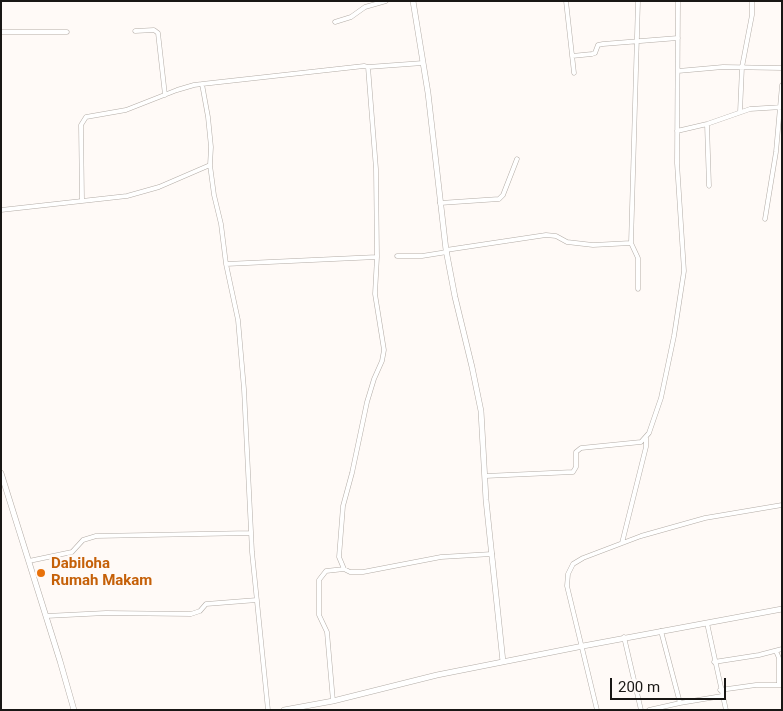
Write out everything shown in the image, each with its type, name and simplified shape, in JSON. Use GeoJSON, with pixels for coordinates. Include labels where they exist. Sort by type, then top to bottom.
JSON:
{"type":"FeatureCollection","features":[{"type":"Feature","properties":{"kind":"street"},"geometry":{"type":"LineString","coordinates":[[335,22],[351,17],[365,7],[386,1]]}},
{"type":"Feature","properties":{"kind":"street"},"geometry":{"type":"LineString","coordinates":[[413,1],[429,102],[446,251],[480,401],[485,476],[503,662]]}},
{"type":"Feature","properties":{"kind":"street"},"geometry":{"type":"LineString","coordinates":[[566,1],[574,73]]}},
{"type":"Feature","properties":{"kind":"street"},"geometry":{"type":"LineString","coordinates":[[638,1],[631,243],[638,258],[638,289]]}},
{"type":"Feature","properties":{"kind":"street"},"geometry":{"type":"LineString","coordinates":[[622,543],[646,447],[646,438],[661,398],[684,280],[677,163],[678,1]]}},
{"type":"Feature","properties":{"kind":"street"},"geometry":{"type":"LineString","coordinates":[[740,112],[742,67],[751,21],[752,1]]}},
{"type":"Feature","properties":{"kind":"street"},"geometry":{"type":"LineString","coordinates":[[135,31],[154,30],[158,33],[165,94]]}},
{"type":"Feature","properties":{"kind":"street"},"geometry":{"type":"LineString","coordinates":[[1,32],[68,32]]}},
{"type":"Feature","properties":{"kind":"street"},"geometry":{"type":"LineString","coordinates":[[572,56],[592,54],[600,44],[678,38]]}},
{"type":"Feature","properties":{"kind":"street"},"geometry":{"type":"LineString","coordinates":[[82,200],[81,125],[83,120],[92,115],[126,110],[185,87],[202,84],[364,66],[423,62]]}},
{"type":"Feature","properties":{"kind":"street"},"geometry":{"type":"LineString","coordinates":[[344,569],[339,556],[343,506],[367,402],[384,350],[375,294],[377,258],[376,169],[368,67]]}},
{"type":"Feature","properties":{"kind":"street"},"geometry":{"type":"LineString","coordinates":[[678,71],[742,67],[782,68]]}},
{"type":"Feature","properties":{"kind":"street"},"geometry":{"type":"LineString","coordinates":[[202,84],[208,117],[211,147],[210,165],[214,195],[238,320],[244,389],[251,533],[268,710]]}},
{"type":"Feature","properties":{"kind":"street"},"geometry":{"type":"LineString","coordinates":[[765,219],[776,152],[782,85]]}},
{"type":"Feature","properties":{"kind":"street"},"geometry":{"type":"LineString","coordinates":[[677,131],[707,124],[755,108],[781,107]]}},
{"type":"Feature","properties":{"kind":"street"},"geometry":{"type":"LineString","coordinates":[[707,124],[709,186]]}},
{"type":"Feature","properties":{"kind":"street"},"geometry":{"type":"LineString","coordinates":[[440,202],[499,199],[503,195],[517,160]]}},
{"type":"Feature","properties":{"kind":"street"},"geometry":{"type":"LineString","coordinates":[[1,210],[114,198],[140,193],[210,165]]}},
{"type":"Feature","properties":{"kind":"street"},"geometry":{"type":"LineString","coordinates":[[397,256],[422,256],[546,235],[556,236],[568,242],[593,245],[631,243]]}},
{"type":"Feature","properties":{"kind":"street"},"geometry":{"type":"LineString","coordinates":[[226,264],[377,258]]}},
{"type":"Feature","properties":{"kind":"street"},"geometry":{"type":"LineString","coordinates":[[485,476],[570,472],[575,470],[576,452],[581,448],[638,443],[646,438]]}},
{"type":"Feature","properties":{"kind":"street"},"geometry":{"type":"LineString","coordinates":[[1,473],[74,710]]}},
{"type":"Feature","properties":{"kind":"street"},"geometry":{"type":"LineString","coordinates":[[597,710],[567,586],[568,574],[573,564],[583,558],[641,536],[705,518],[782,505]]}},
{"type":"Feature","properties":{"kind":"street"},"geometry":{"type":"LineString","coordinates":[[29,561],[72,552],[83,540],[96,536],[251,533]]}},
{"type":"Feature","properties":{"kind":"street"},"geometry":{"type":"LineString","coordinates":[[333,701],[327,632],[319,615],[319,580],[326,571],[344,569],[350,572],[363,572],[441,557],[492,554]]}},
{"type":"Feature","properties":{"kind":"street"},"geometry":{"type":"LineString","coordinates":[[46,616],[106,613],[183,615],[195,614],[206,604],[257,600]]}},
{"type":"Feature","properties":{"kind":"street"},"geometry":{"type":"LineString","coordinates":[[284,710],[303,708],[437,675],[782,609]]}},
{"type":"Feature","properties":{"kind":"street"},"geometry":{"type":"LineString","coordinates":[[707,623],[720,690],[726,710]]}},
{"type":"Feature","properties":{"kind":"street"},"geometry":{"type":"LineString","coordinates":[[661,631],[680,703]]}},
{"type":"Feature","properties":{"kind":"street"},"geometry":{"type":"LineString","coordinates":[[624,638],[641,710]]}},
{"type":"Feature","properties":{"kind":"street"},"geometry":{"type":"LineString","coordinates":[[714,662],[782,649]]}},
{"type":"Feature","properties":{"kind":"street"},"geometry":{"type":"LineString","coordinates":[[720,690],[756,685],[780,685],[779,658],[776,651]]}},
{"type":"Feature","properties":{"kind":"street"},"geometry":{"type":"LineString","coordinates":[[650,710],[722,696]]}},
{"type":"Feature","properties":{"kind":"place","name":"Dabiloha Rumah Makam"},"geometry":{"type":"Point","coordinates":[41,573]}}]}
